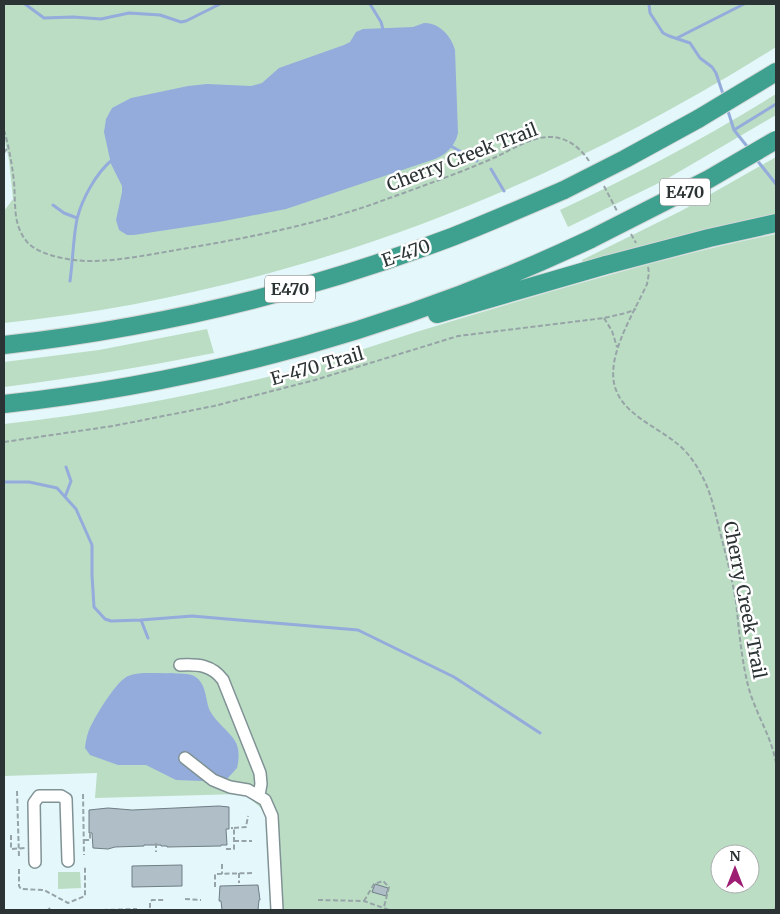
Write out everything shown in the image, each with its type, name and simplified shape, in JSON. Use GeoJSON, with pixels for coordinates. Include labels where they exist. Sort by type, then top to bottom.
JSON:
{"type":"FeatureCollection","features":[{"type":"Feature","properties":{"kind":"highway","name":"E-470"},"geometry":{"type":"LineString","coordinates":[[4,345],[57,338],[208,310],[287,290],[388,259],[453,236],[564,190],[662,139],[776,72]]}},
{"type":"Feature","properties":{"kind":"highway","name":"E470"},"geometry":{"type":"LineString","coordinates":[[4,404],[115,388],[215,368],[287,350],[441,302],[516,272],[590,239],[692,188],[776,140]]}},
{"type":"Feature","properties":{"kind":"highway"},"geometry":{"type":"LineString","coordinates":[[287,350],[317,351],[606,265],[710,238],[776,224]]}},
{"type":"Feature","properties":{"kind":"lane"},"geometry":{"type":"LineString","coordinates":[[180,665],[192,664],[210,668],[223,680],[260,773],[259,795]]}},
{"type":"Feature","properties":{"kind":"lane"},"geometry":{"type":"LineString","coordinates":[[184,758],[213,780],[230,787],[248,790],[265,800],[272,816],[277,910]]}},
{"type":"Feature","properties":{"kind":"lane"},"geometry":{"type":"LineString","coordinates":[[35,862],[34,803],[39,796],[61,796],[66,799],[68,861]]}},
{"type":"Feature","properties":{"kind":"path","name":"Cherry Creek Trail"},"geometry":{"type":"LineString","coordinates":[[4,130],[14,185],[15,216],[19,230],[28,242],[38,250],[52,256],[83,260],[107,260],[164,252],[235,239],[323,219],[375,203],[486,162],[530,141],[545,137],[558,137],[570,143],[583,153],[593,168]]}},
{"type":"Feature","properties":{"kind":"path"},"geometry":{"type":"LineString","coordinates":[[4,153],[8,146]]}},
{"type":"Feature","properties":{"kind":"path"},"geometry":{"type":"LineString","coordinates":[[602,184],[620,216]]}},
{"type":"Feature","properties":{"kind":"path"},"geometry":{"type":"LineString","coordinates":[[630,233],[638,248]]}},
{"type":"Feature","properties":{"kind":"path","name":"Cherry Creek Trail"},"geometry":{"type":"LineString","coordinates":[[647,264],[649,277],[618,348],[613,377],[619,397],[641,420],[680,445],[697,466],[706,484],[714,508],[733,588],[748,688],[767,734],[776,763]]}},
{"type":"Feature","properties":{"kind":"path","name":"E-470 Trail"},"geometry":{"type":"LineString","coordinates":[[4,442],[113,426],[221,405],[315,380],[458,336],[604,318],[636,309]]}},
{"type":"Feature","properties":{"kind":"path"},"geometry":{"type":"LineString","coordinates":[[604,318],[612,331],[618,348]]}},
{"type":"Feature","properties":{"kind":"path"},"geometry":{"type":"LineString","coordinates":[[16,791],[19,857]]}},
{"type":"Feature","properties":{"kind":"path"},"geometry":{"type":"LineString","coordinates":[[83,794],[84,855]]}},
{"type":"Feature","properties":{"kind":"path"},"geometry":{"type":"LineString","coordinates":[[226,849],[234,849],[232,828],[246,827],[248,816]]}},
{"type":"Feature","properties":{"kind":"path"},"geometry":{"type":"LineString","coordinates":[[84,840],[90,840],[90,833]]}},
{"type":"Feature","properties":{"kind":"path"},"geometry":{"type":"LineString","coordinates":[[11,835],[11,849],[29,848]]}},
{"type":"Feature","properties":{"kind":"path"},"geometry":{"type":"LineString","coordinates":[[234,841],[252,841]]}},
{"type":"Feature","properties":{"kind":"path"},"geometry":{"type":"LineString","coordinates":[[156,843],[156,852]]}},
{"type":"Feature","properties":{"kind":"path"},"geometry":{"type":"LineString","coordinates":[[222,864],[222,874]]}},
{"type":"Feature","properties":{"kind":"path"},"geometry":{"type":"LineString","coordinates":[[19,869],[19,886],[21,889],[40,889],[68,903],[85,896],[85,867]]}},
{"type":"Feature","properties":{"kind":"path"},"geometry":{"type":"LineString","coordinates":[[239,873],[240,883]]}},
{"type":"Feature","properties":{"kind":"path"},"geometry":{"type":"LineString","coordinates":[[215,887],[215,874],[253,873]]}},
{"type":"Feature","properties":{"kind":"path"},"geometry":{"type":"LineString","coordinates":[[364,901],[374,884],[383,882],[389,887],[384,907]]}},
{"type":"Feature","properties":{"kind":"path"},"geometry":{"type":"LineString","coordinates":[[185,899],[202,900]]}},
{"type":"Feature","properties":{"kind":"path"},"geometry":{"type":"LineString","coordinates":[[149,907],[152,900],[166,900]]}},
{"type":"Feature","properties":{"kind":"path"},"geometry":{"type":"LineString","coordinates":[[318,900],[364,901],[389,910]]}},
{"type":"Feature","properties":{"kind":"path"},"geometry":{"type":"LineString","coordinates":[[103,910],[137,909]]}},
{"type":"Feature","properties":{"kind":"green space"},"geometry":{"type":"Polygon","coordinates":[[[4,4],[776,4],[776,47],[687,100],[595,148],[502,192],[406,230],[308,262],[209,288],[107,309],[4,323],[4,211],[13,199],[9,160],[4,137],[4,4]]]}},
{"type":"Feature","properties":{"kind":"green space"},"geometry":{"type":"Polygon","coordinates":[[[776,94],[776,115],[665,180],[568,227],[560,210],[670,155],[776,94]]]}},
{"type":"Feature","properties":{"kind":"green space"},"geometry":{"type":"Polygon","coordinates":[[[776,157],[776,215],[687,235],[583,263],[582,260],[681,211],[776,157]]]}},
{"type":"Feature","properties":{"kind":"green space"},"geometry":{"type":"Polygon","coordinates":[[[776,234],[776,910],[271,910],[268,814],[246,795],[95,798],[97,773],[4,776],[4,424],[115,408],[263,378],[313,365],[593,279],[684,255],[776,234]]]}},
{"type":"Feature","properties":{"kind":"green space"},"geometry":{"type":"Polygon","coordinates":[[[207,329],[214,353],[109,372],[4,387],[4,362],[99,350],[207,329]]]}},
{"type":"Feature","properties":{"kind":"green space"},"geometry":{"type":"Polygon","coordinates":[[[58,872],[80,872],[81,888],[58,889],[58,872]]]}},
{"type":"Feature","properties":{"kind":"water"},"geometry":{"type":"Polygon","coordinates":[[[424,23],[435,25],[444,31],[451,40],[455,50],[458,133],[453,146],[443,155],[286,209],[219,222],[134,235],[127,235],[119,230],[116,220],[122,186],[111,164],[104,132],[106,119],[112,108],[131,98],[188,86],[207,84],[251,86],[262,83],[279,68],[350,42],[356,32],[363,29],[413,27],[424,23]]]}},
{"type":"Feature","properties":{"kind":"water"},"geometry":{"type":"Polygon","coordinates":[[[138,674],[189,674],[198,679],[203,687],[210,711],[237,744],[238,765],[227,779],[202,781],[176,780],[146,765],[118,765],[90,755],[85,748],[89,731],[96,717],[109,696],[124,679],[138,674]]]}},
{"type":"Feature","properties":{"kind":"building"},"geometry":{"type":"Polygon","coordinates":[[[229,807],[229,829],[226,829],[227,845],[167,847],[144,845],[108,849],[93,848],[92,833],[89,833],[89,810],[229,807]]]}},
{"type":"Feature","properties":{"kind":"building"},"geometry":{"type":"Polygon","coordinates":[[[182,865],[182,886],[132,887],[132,866],[182,865]]]}},
{"type":"Feature","properties":{"kind":"building"},"geometry":{"type":"Polygon","coordinates":[[[375,884],[388,888],[386,896],[372,892],[375,884]]]}},
{"type":"Feature","properties":{"kind":"building"},"geometry":{"type":"Polygon","coordinates":[[[258,885],[260,900],[258,910],[222,910],[221,901],[219,901],[220,886],[258,885]]]}},
{"type":"Feature","properties":{"kind":"waterway"},"geometry":{"type":"LineString","coordinates":[[25,4],[44,18],[73,17],[101,19],[129,13],[160,15],[181,22],[220,4]]}},
{"type":"Feature","properties":{"kind":"waterway"},"geometry":{"type":"LineString","coordinates":[[370,4],[381,22],[384,33]]}},
{"type":"Feature","properties":{"kind":"waterway"},"geometry":{"type":"LineString","coordinates":[[649,4],[650,13],[663,33],[690,43],[700,58],[712,67],[724,97]]}},
{"type":"Feature","properties":{"kind":"waterway"},"geometry":{"type":"LineString","coordinates":[[677,38],[744,4]]}},
{"type":"Feature","properties":{"kind":"waterway"},"geometry":{"type":"LineString","coordinates":[[734,130],[776,104]]}},
{"type":"Feature","properties":{"kind":"waterway"},"geometry":{"type":"LineString","coordinates":[[727,108],[734,130],[750,150]]}},
{"type":"Feature","properties":{"kind":"waterway"},"geometry":{"type":"LineString","coordinates":[[449,145],[477,161]]}},
{"type":"Feature","properties":{"kind":"waterway"},"geometry":{"type":"LineString","coordinates":[[756,159],[776,184]]}},
{"type":"Feature","properties":{"kind":"waterway"},"geometry":{"type":"LineString","coordinates":[[70,281],[79,211],[95,179],[112,160]]}},
{"type":"Feature","properties":{"kind":"waterway"},"geometry":{"type":"LineString","coordinates":[[491,169],[504,191]]}},
{"type":"Feature","properties":{"kind":"waterway"},"geometry":{"type":"LineString","coordinates":[[53,205],[64,213],[77,218]]}},
{"type":"Feature","properties":{"kind":"waterway"},"geometry":{"type":"LineString","coordinates":[[65,497],[71,481],[66,467]]}},
{"type":"Feature","properties":{"kind":"waterway"},"geometry":{"type":"LineString","coordinates":[[4,482],[29,482],[57,488],[76,509],[92,545],[94,607],[105,619],[111,621],[141,620],[192,616],[358,630],[454,677],[540,733]]}},
{"type":"Feature","properties":{"kind":"waterway"},"geometry":{"type":"LineString","coordinates":[[141,620],[148,638]]}}]}
